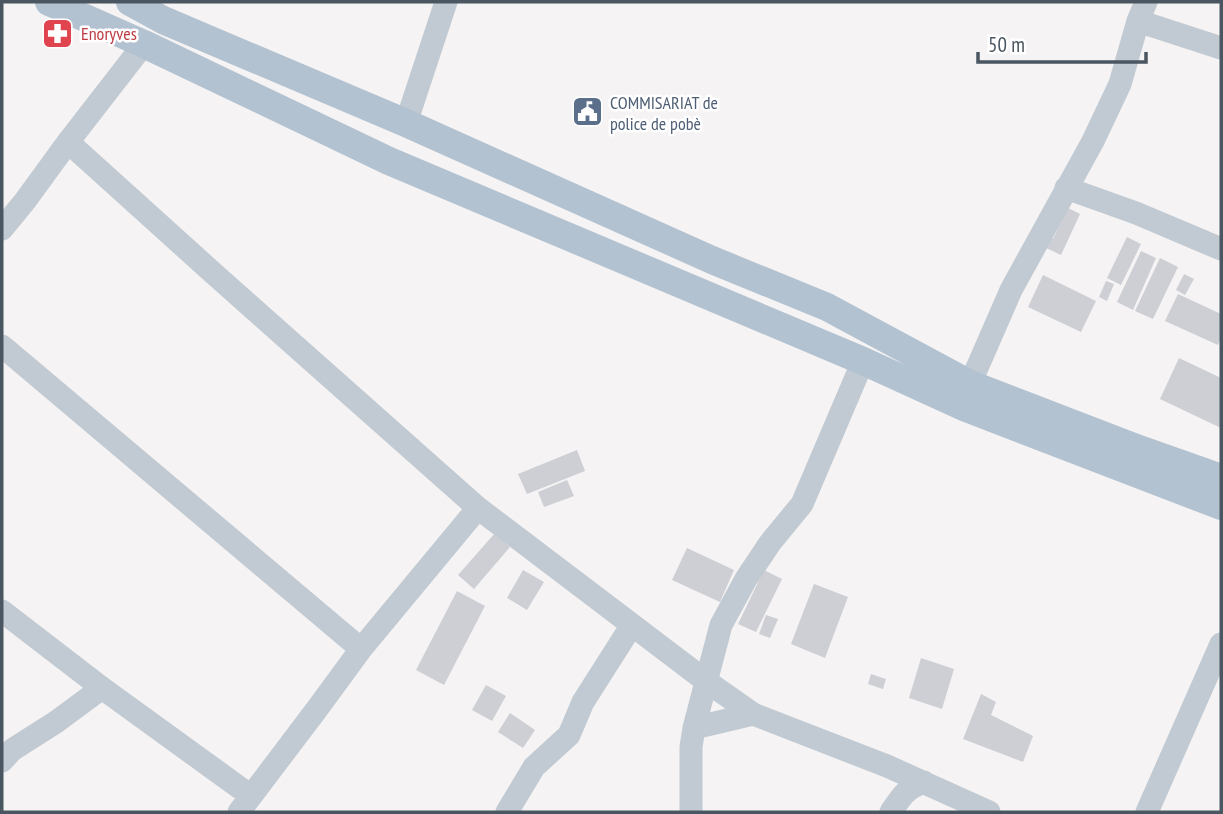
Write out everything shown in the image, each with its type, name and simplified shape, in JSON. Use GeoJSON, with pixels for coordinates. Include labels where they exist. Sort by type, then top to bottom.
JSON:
{"type":"FeatureCollection","features":[{"type":"Feature","properties":{"kind":"main road"},"geometry":{"type":"LineString","coordinates":[[49,2],[144,44],[389,161],[863,361],[966,408],[1221,506]]}},
{"type":"Feature","properties":{"kind":"main road"},"geometry":{"type":"LineString","coordinates":[[130,2],[163,20],[406,123],[712,260],[827,307],[970,384],[1221,478]]}},
{"type":"Feature","properties":{"kind":"street"},"geometry":{"type":"LineString","coordinates":[[406,123],[446,2]]}},
{"type":"Feature","properties":{"kind":"street"},"geometry":{"type":"LineString","coordinates":[[970,384],[1011,290],[1093,141],[1120,84],[1142,11],[1221,48]]}},
{"type":"Feature","properties":{"kind":"street"},"geometry":{"type":"LineString","coordinates":[[2,229],[144,44]]}},
{"type":"Feature","properties":{"kind":"street"},"geometry":{"type":"LineString","coordinates":[[68,142],[478,508],[706,681],[753,713],[924,782],[989,812]]}},
{"type":"Feature","properties":{"kind":"street"},"geometry":{"type":"LineString","coordinates":[[1066,188],[1162,223],[1221,250]]}},
{"type":"Feature","properties":{"kind":"street"},"geometry":{"type":"LineString","coordinates":[[2,346],[361,649]]}},
{"type":"Feature","properties":{"kind":"street"},"geometry":{"type":"LineString","coordinates":[[691,812],[691,747],[694,728],[721,625],[764,552],[802,504],[863,361]]}},
{"type":"Feature","properties":{"kind":"street"},"geometry":{"type":"LineString","coordinates":[[2,611],[245,804],[361,649],[478,508]]}},
{"type":"Feature","properties":{"kind":"street"},"geometry":{"type":"LineString","coordinates":[[507,812],[534,767],[569,735],[583,702],[632,625]]}},
{"type":"Feature","properties":{"kind":"street"},"geometry":{"type":"LineString","coordinates":[[1147,812],[1221,644]]}},
{"type":"Feature","properties":{"kind":"street"},"geometry":{"type":"LineString","coordinates":[[2,761],[12,750],[102,688]]}},
{"type":"Feature","properties":{"kind":"street"},"geometry":{"type":"LineString","coordinates":[[694,728],[753,713]]}},
{"type":"Feature","properties":{"kind":"street"},"geometry":{"type":"LineString","coordinates":[[891,812],[904,794],[913,786],[924,782]]}},
{"type":"Feature","properties":{"kind":"building"},"geometry":{"type":"Polygon","coordinates":[[[1068,208],[1080,214],[1061,255],[1044,247],[1049,237],[1053,239],[1068,208]]]}},
{"type":"Feature","properties":{"kind":"building"},"geometry":{"type":"Polygon","coordinates":[[[1127,237],[1141,244],[1121,285],[1107,278],[1127,237]]]}},
{"type":"Feature","properties":{"kind":"building"},"geometry":{"type":"Polygon","coordinates":[[[1141,251],[1156,258],[1133,310],[1117,302],[1141,251]]]}},
{"type":"Feature","properties":{"kind":"building"},"geometry":{"type":"Polygon","coordinates":[[[1160,258],[1178,267],[1153,319],[1135,311],[1160,258]]]}},
{"type":"Feature","properties":{"kind":"building"},"geometry":{"type":"Polygon","coordinates":[[[1184,274],[1194,279],[1185,295],[1176,290],[1184,274]]]}},
{"type":"Feature","properties":{"kind":"building"},"geometry":{"type":"Polygon","coordinates":[[[1043,275],[1096,301],[1081,332],[1028,307],[1043,275]]]}},
{"type":"Feature","properties":{"kind":"building"},"geometry":{"type":"Polygon","coordinates":[[[1106,281],[1114,284],[1107,301],[1099,297],[1106,281]]]}},
{"type":"Feature","properties":{"kind":"building"},"geometry":{"type":"Polygon","coordinates":[[[1178,294],[1221,314],[1221,338],[1218,345],[1165,321],[1178,294]]]}},
{"type":"Feature","properties":{"kind":"building"},"geometry":{"type":"Polygon","coordinates":[[[1179,358],[1221,378],[1221,428],[1160,399],[1179,358]]]}},
{"type":"Feature","properties":{"kind":"building"},"geometry":{"type":"Polygon","coordinates":[[[577,450],[585,471],[527,494],[518,474],[577,450]]]}},
{"type":"Feature","properties":{"kind":"building"},"geometry":{"type":"Polygon","coordinates":[[[567,480],[574,496],[544,507],[538,492],[567,480]]]}},
{"type":"Feature","properties":{"kind":"building"},"geometry":{"type":"Polygon","coordinates":[[[495,533],[510,547],[474,589],[458,575],[495,533]]]}},
{"type":"Feature","properties":{"kind":"building"},"geometry":{"type":"Polygon","coordinates":[[[687,548],[734,570],[720,602],[672,580],[687,548]]]}},
{"type":"Feature","properties":{"kind":"building"},"geometry":{"type":"Polygon","coordinates":[[[523,570],[544,582],[527,610],[507,598],[523,570]]]}},
{"type":"Feature","properties":{"kind":"building"},"geometry":{"type":"Polygon","coordinates":[[[764,570],[782,579],[756,632],[738,624],[764,570]]]}},
{"type":"Feature","properties":{"kind":"building"},"geometry":{"type":"Polygon","coordinates":[[[814,584],[848,597],[825,658],[791,644],[814,584]]]}},
{"type":"Feature","properties":{"kind":"building"},"geometry":{"type":"Polygon","coordinates":[[[457,591],[485,606],[444,685],[416,670],[457,591]]]}},
{"type":"Feature","properties":{"kind":"building"},"geometry":{"type":"Polygon","coordinates":[[[766,615],[778,619],[770,638],[759,634],[766,615]]]}},
{"type":"Feature","properties":{"kind":"building"},"geometry":{"type":"Polygon","coordinates":[[[921,658],[954,669],[942,709],[909,698],[921,658]]]}},
{"type":"Feature","properties":{"kind":"building"},"geometry":{"type":"Polygon","coordinates":[[[871,674],[886,679],[883,689],[868,684],[871,674]]]}},
{"type":"Feature","properties":{"kind":"building"},"geometry":{"type":"Polygon","coordinates":[[[486,685],[506,696],[492,721],[472,710],[486,685]]]}},
{"type":"Feature","properties":{"kind":"building"},"geometry":{"type":"Polygon","coordinates":[[[981,694],[996,702],[991,715],[1033,736],[1023,762],[963,739],[981,694]]]}},
{"type":"Feature","properties":{"kind":"building"},"geometry":{"type":"Polygon","coordinates":[[[510,713],[535,730],[523,748],[498,732],[510,713]]]}},
{"type":"Feature","properties":{"kind":"place","name":"Enoryves"},"geometry":{"type":"Point","coordinates":[58,33]}},
{"type":"Feature","properties":{"kind":"place","name":"COMMISARIAT de police de pobè"},"geometry":{"type":"Point","coordinates":[587,112]}}]}
